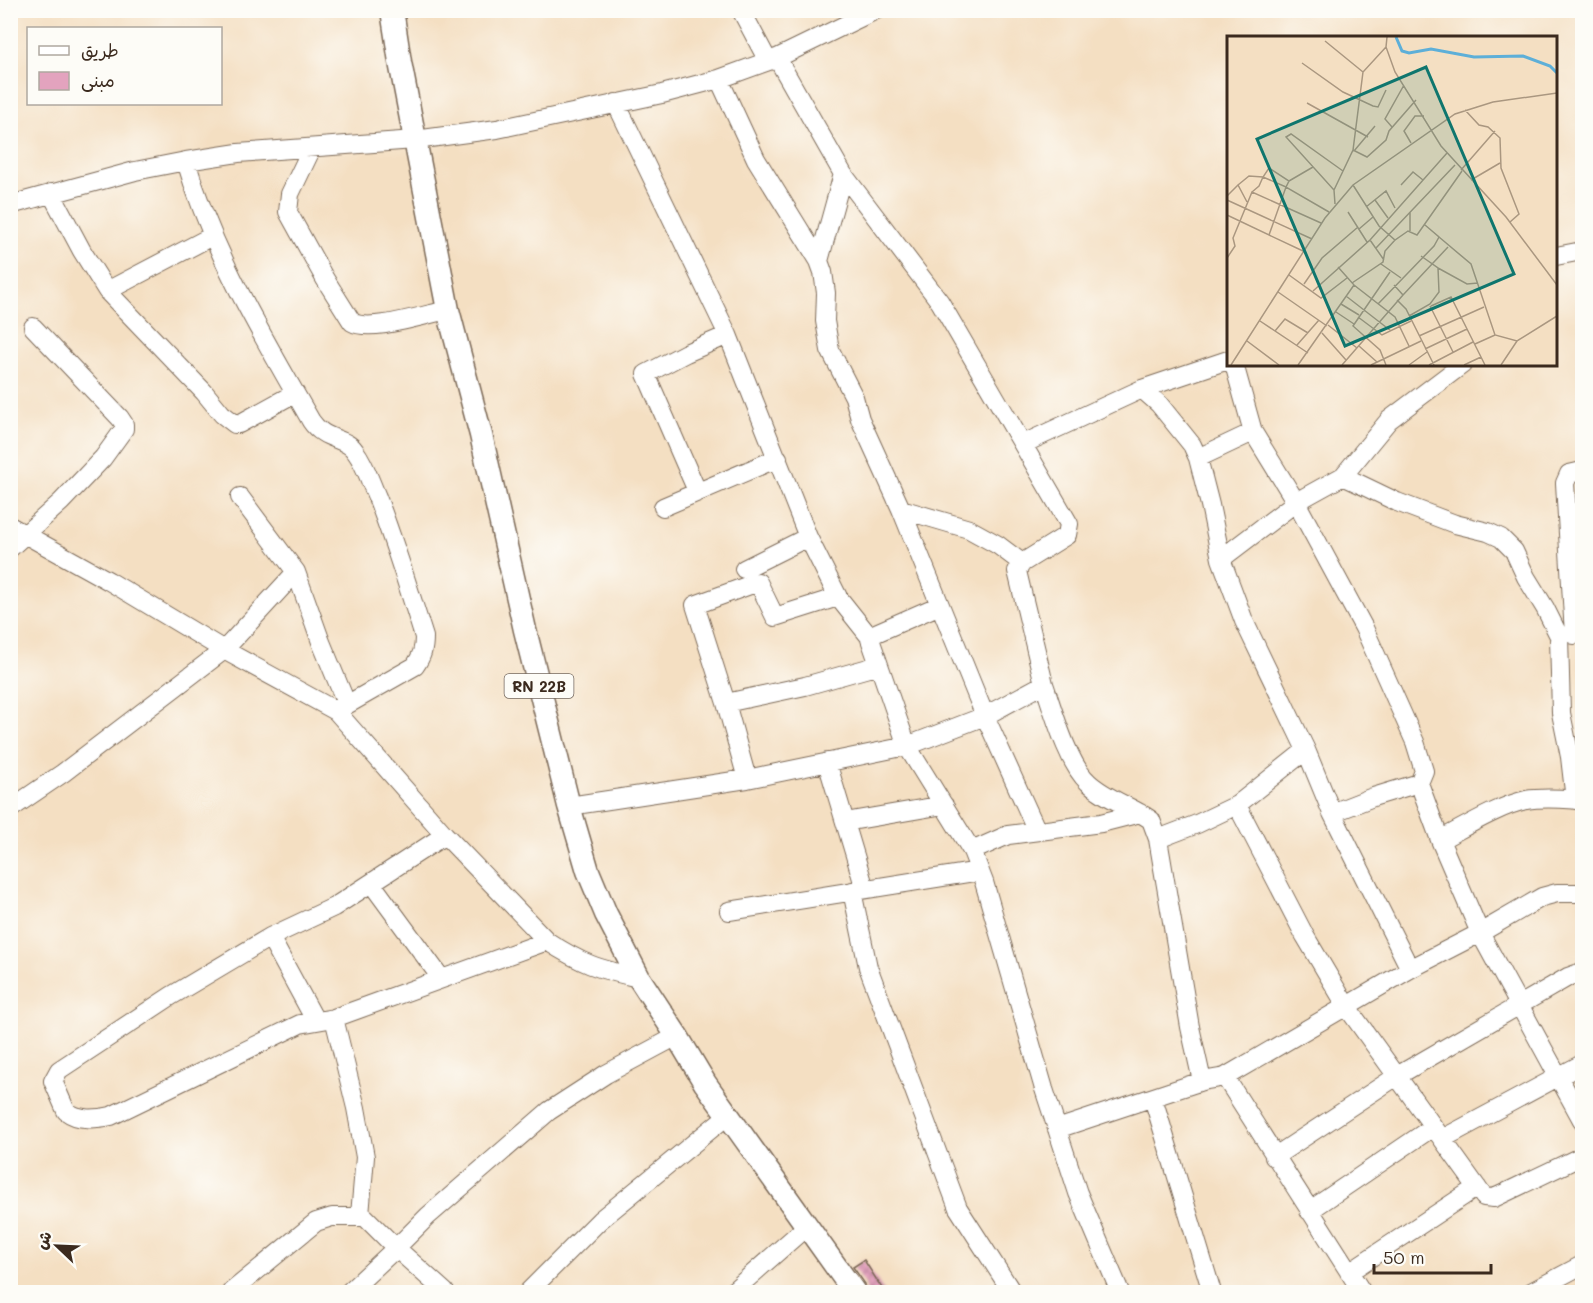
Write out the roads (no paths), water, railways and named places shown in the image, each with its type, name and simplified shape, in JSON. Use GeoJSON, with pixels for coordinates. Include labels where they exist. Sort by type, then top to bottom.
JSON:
{"type":"FeatureCollection","features":[{"type":"Feature","properties":{"kind":"main road","name":"RN 22B"},"geometry":{"type":"LineString","coordinates":[[392,10],[448,310],[481,435],[568,806],[592,882],[639,978],[705,1083],[854,1293]]}},
{"type":"Feature","properties":{"kind":"street"},"geometry":{"type":"LineString","coordinates":[[741,10],[843,174],[940,302],[1069,524],[1067,535],[1022,563],[1017,574],[1044,684],[1078,770],[1089,783],[1151,820],[1158,839],[1190,1027],[1202,1081]]}},
{"type":"Feature","properties":{"kind":"street"},"geometry":{"type":"LineString","coordinates":[[10,205],[186,160],[238,153],[415,140],[508,127],[662,94],[719,79],[773,60],[858,14],[876,10]]}},
{"type":"Feature","properties":{"kind":"street"},"geometry":{"type":"LineString","coordinates":[[719,79],[756,159],[819,261],[826,293],[825,321],[830,350],[854,397],[860,419],[901,509],[985,716],[1037,831]]}},
{"type":"Feature","properties":{"kind":"street"},"geometry":{"type":"LineString","coordinates":[[616,103],[728,335],[808,537],[838,597],[868,636],[907,746],[972,851],[1078,1193],[1120,1293]]}},
{"type":"Feature","properties":{"kind":"street"},"geometry":{"type":"LineString","coordinates":[[312,148],[290,194],[288,212],[352,322],[366,326],[384,324],[448,310]]}},
{"type":"Feature","properties":{"kind":"street"},"geometry":{"type":"LineString","coordinates":[[186,160],[197,200],[212,236],[257,326],[315,428],[354,448],[362,462],[388,526],[424,637],[424,648],[415,666],[341,708]]}},
{"type":"Feature","properties":{"kind":"street"},"geometry":{"type":"LineString","coordinates":[[819,261],[843,174]]}},
{"type":"Feature","properties":{"kind":"street"},"geometry":{"type":"LineString","coordinates":[[51,193],[82,251],[107,291],[204,392],[222,414],[239,424],[295,393]]}},
{"type":"Feature","properties":{"kind":"street"},"geometry":{"type":"LineString","coordinates":[[107,291],[212,236]]}},
{"type":"Feature","properties":{"kind":"street"},"geometry":{"type":"LineString","coordinates":[[1557,256],[1582,251]]}},
{"type":"Feature","properties":{"kind":"street"},"geometry":{"type":"LineString","coordinates":[[10,548],[18,531],[61,502],[103,458],[124,429],[120,418],[33,327]]}},
{"type":"Feature","properties":{"kind":"street"},"geometry":{"type":"LineString","coordinates":[[697,491],[646,374],[728,335]]}},
{"type":"Feature","properties":{"kind":"street"},"geometry":{"type":"LineString","coordinates":[[1023,444],[1142,389],[1227,360]]}},
{"type":"Feature","properties":{"kind":"street"},"geometry":{"type":"LineString","coordinates":[[1235,366],[1253,432],[1296,502],[1364,628],[1394,693],[1415,742],[1424,771],[1419,783],[1440,840],[1480,933],[1582,1120]]}},
{"type":"Feature","properties":{"kind":"street"},"geometry":{"type":"LineString","coordinates":[[1221,559],[1296,502],[1343,476],[1389,420],[1460,366]]}},
{"type":"Feature","properties":{"kind":"street"},"geometry":{"type":"LineString","coordinates":[[1142,389],[1159,404],[1192,445],[1198,458],[1210,505],[1221,559],[1244,621],[1306,750],[1332,813],[1410,969]]}},
{"type":"Feature","properties":{"kind":"street"},"geometry":{"type":"LineString","coordinates":[[1198,458],[1253,432]]}},
{"type":"Feature","properties":{"kind":"street"},"geometry":{"type":"LineString","coordinates":[[663,507],[777,458]]}},
{"type":"Feature","properties":{"kind":"street"},"geometry":{"type":"LineString","coordinates":[[1440,840],[1485,817],[1524,801],[1550,798],[1579,800],[1561,713],[1572,635],[1565,483],[1569,474],[1582,471]]}},
{"type":"Feature","properties":{"kind":"street"},"geometry":{"type":"LineString","coordinates":[[1343,476],[1397,502],[1455,524],[1488,532],[1501,538],[1514,551],[1526,577],[1545,608],[1572,635]]}},
{"type":"Feature","properties":{"kind":"street"},"geometry":{"type":"LineString","coordinates":[[240,497],[296,572],[341,708],[445,835],[547,941],[586,965],[639,978]]}},
{"type":"Feature","properties":{"kind":"street"},"geometry":{"type":"LineString","coordinates":[[901,509],[969,529],[998,545],[1022,563]]}},
{"type":"Feature","properties":{"kind":"street"},"geometry":{"type":"LineString","coordinates":[[18,531],[109,581],[224,650],[341,708]]}},
{"type":"Feature","properties":{"kind":"street"},"geometry":{"type":"LineString","coordinates":[[744,569],[808,537]]}},
{"type":"Feature","properties":{"kind":"street"},"geometry":{"type":"LineString","coordinates":[[10,809],[119,732],[224,650],[296,572]]}},
{"type":"Feature","properties":{"kind":"street"},"geometry":{"type":"LineString","coordinates":[[747,779],[695,606],[758,582],[775,617],[838,597]]}},
{"type":"Feature","properties":{"kind":"street"},"geometry":{"type":"LineString","coordinates":[[868,636],[940,605]]}},
{"type":"Feature","properties":{"kind":"street"},"geometry":{"type":"LineString","coordinates":[[726,703],[806,686],[879,665]]}},
{"type":"Feature","properties":{"kind":"street"},"geometry":{"type":"LineString","coordinates":[[568,806],[747,779],[907,746],[985,716],[1044,684]]}},
{"type":"Feature","properties":{"kind":"street"},"geometry":{"type":"LineString","coordinates":[[1158,839],[1237,805],[1306,750]]}},
{"type":"Feature","properties":{"kind":"street"},"geometry":{"type":"LineString","coordinates":[[827,762],[845,822],[859,890],[868,967],[958,1208],[1012,1293]]}},
{"type":"Feature","properties":{"kind":"street"},"geometry":{"type":"LineString","coordinates":[[1332,813],[1419,783]]}},
{"type":"Feature","properties":{"kind":"street"},"geometry":{"type":"LineString","coordinates":[[845,822],[944,805]]}},
{"type":"Feature","properties":{"kind":"street"},"geometry":{"type":"LineString","coordinates":[[1237,805],[1300,927],[1347,1007],[1484,1197],[1494,1198],[1582,1156]]}},
{"type":"Feature","properties":{"kind":"street"},"geometry":{"type":"LineString","coordinates":[[972,851],[1008,835],[1101,823],[1140,813]]}},
{"type":"Feature","properties":{"kind":"street"},"geometry":{"type":"LineString","coordinates":[[445,835],[334,907],[270,937],[171,996],[59,1070],[52,1081],[66,1111],[81,1118],[111,1116],[300,1024],[334,1018],[547,941]]}},
{"type":"Feature","properties":{"kind":"street"},"geometry":{"type":"LineString","coordinates":[[729,911],[980,871]]}},
{"type":"Feature","properties":{"kind":"street"},"geometry":{"type":"LineString","coordinates":[[372,884],[441,978]]}},
{"type":"Feature","properties":{"kind":"street"},"geometry":{"type":"LineString","coordinates":[[1057,1129],[1202,1081],[1225,1077],[1410,969],[1480,933],[1542,897],[1557,893],[1582,892]]}},
{"type":"Feature","properties":{"kind":"street"},"geometry":{"type":"LineString","coordinates":[[270,937],[315,1020]]}},
{"type":"Feature","properties":{"kind":"street"},"geometry":{"type":"LineString","coordinates":[[1274,1157],[1397,1076],[1568,977],[1582,972]]}},
{"type":"Feature","properties":{"kind":"street"},"geometry":{"type":"LineString","coordinates":[[334,1018],[352,1090],[365,1157],[360,1215]]}},
{"type":"Feature","properties":{"kind":"street"},"geometry":{"type":"LineString","coordinates":[[349,1293],[428,1216],[549,1111],[606,1074],[677,1036]]}},
{"type":"Feature","properties":{"kind":"street"},"geometry":{"type":"LineString","coordinates":[[1309,1211],[1437,1133],[1560,1077],[1582,1064]]}},
{"type":"Feature","properties":{"kind":"street"},"geometry":{"type":"LineString","coordinates":[[1225,1077],[1362,1293]]}},
{"type":"Feature","properties":{"kind":"street"},"geometry":{"type":"LineString","coordinates":[[1153,1098],[1212,1293]]}},
{"type":"Feature","properties":{"kind":"street"},"geometry":{"type":"LineString","coordinates":[[528,1293],[600,1220],[727,1116]]}},
{"type":"Feature","properties":{"kind":"street"},"geometry":{"type":"LineString","coordinates":[[1349,1272],[1477,1187]]}},
{"type":"Feature","properties":{"kind":"street"},"geometry":{"type":"LineString","coordinates":[[231,1293],[316,1222],[325,1218],[360,1215],[369,1219],[396,1248],[445,1293]]}},
{"type":"Feature","properties":{"kind":"street"},"geometry":{"type":"LineString","coordinates":[[732,1293],[807,1226]]}},
{"type":"Feature","properties":{"kind":"street"},"geometry":{"type":"LineString","coordinates":[[1531,1293],[1582,1265]]}}]}
